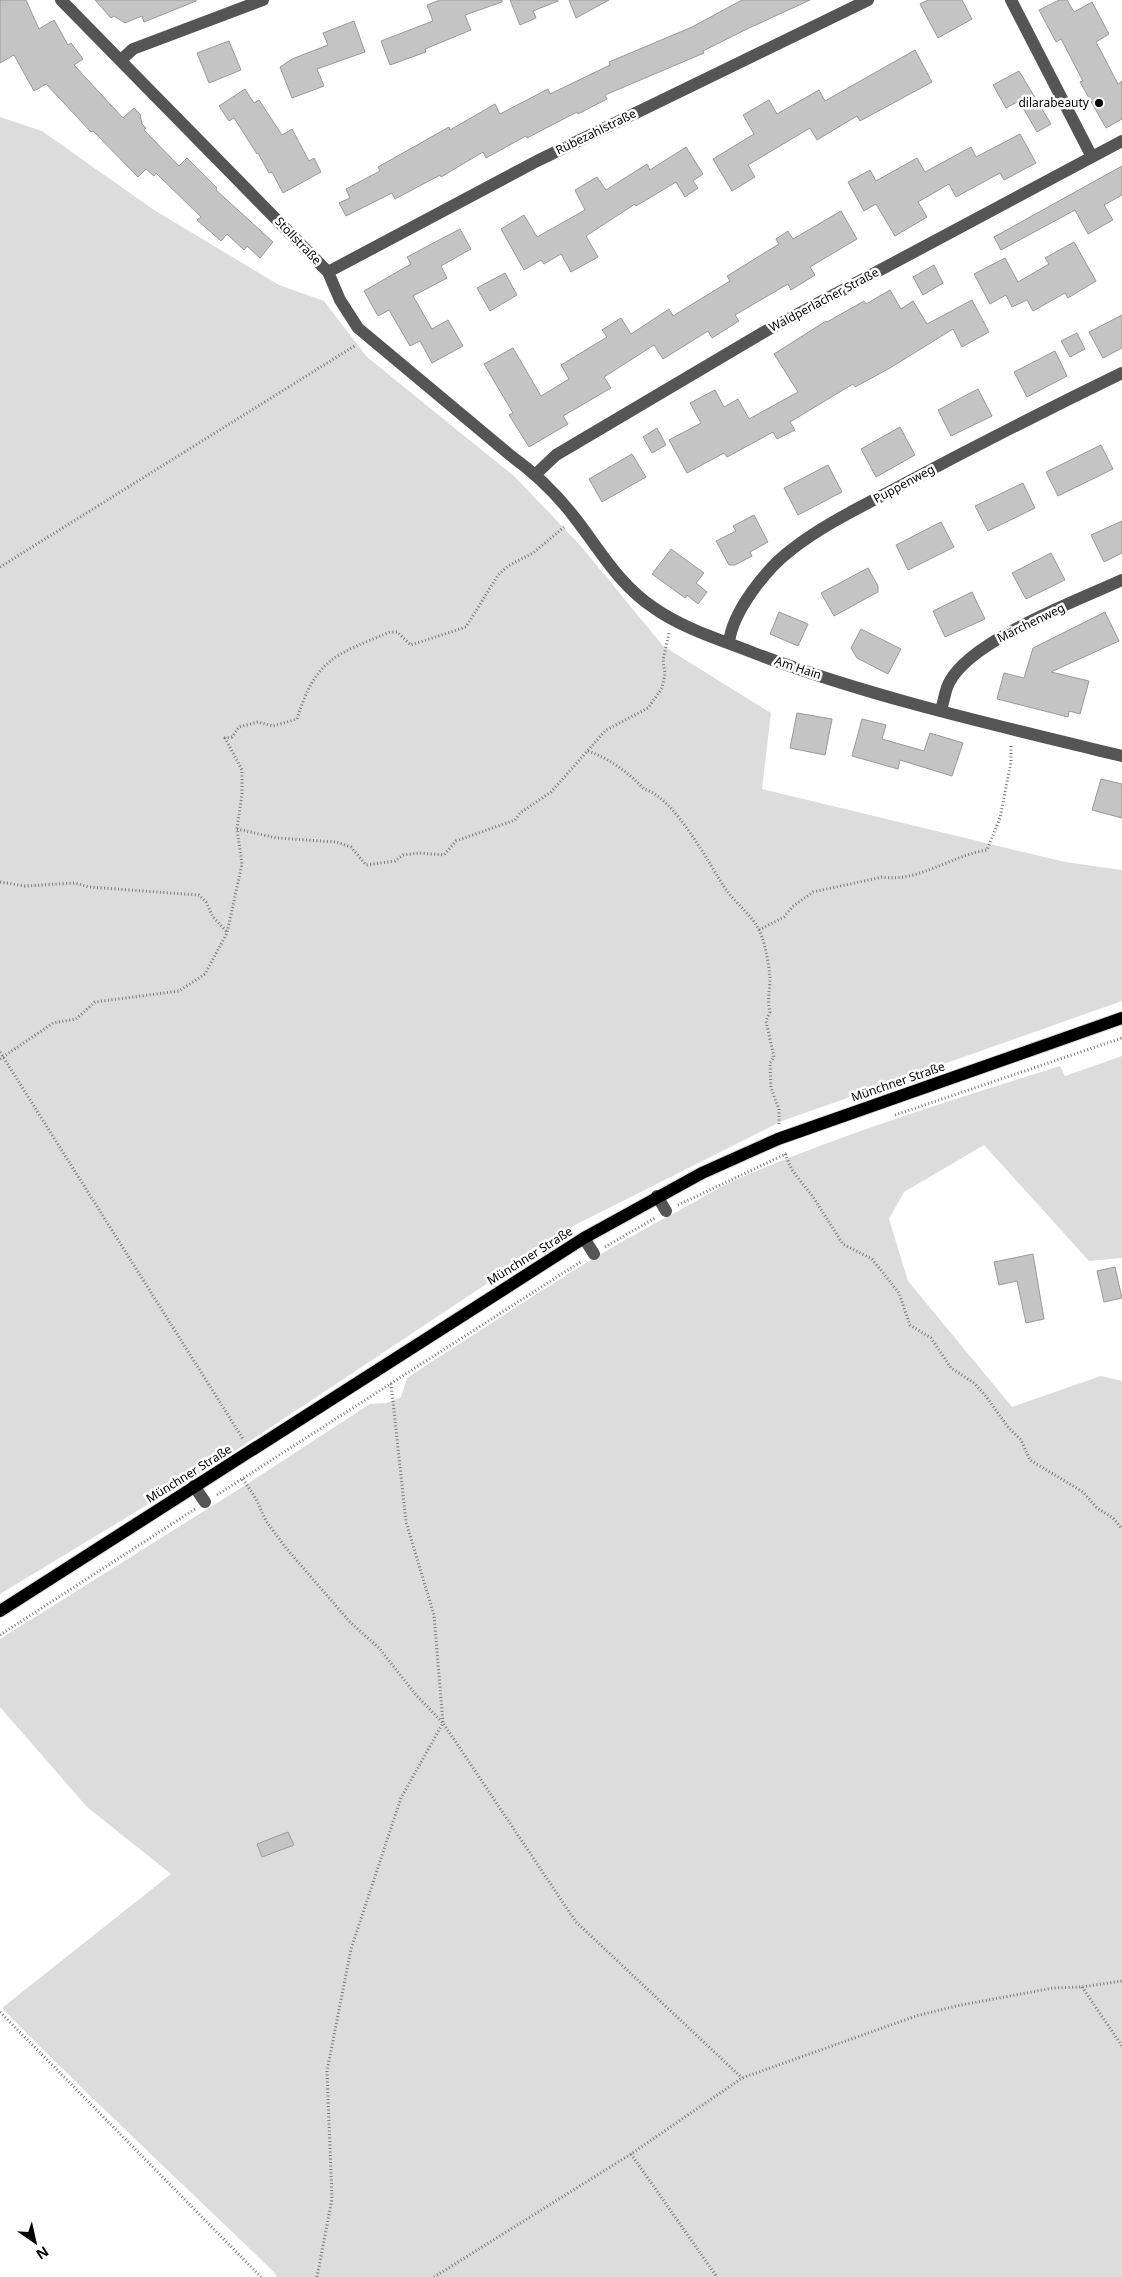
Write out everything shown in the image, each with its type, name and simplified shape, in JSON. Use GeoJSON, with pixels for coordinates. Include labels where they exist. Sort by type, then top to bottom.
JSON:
{"type":"FeatureCollection","features":[{"type":"Feature","properties":{"kind":"main road","name":"Münchner Straße"},"geometry":{"type":"LineString","coordinates":[[0,1611],[584,1238],[657,1196],[710,1169],[778,1139],[1122,1018]]}},
{"type":"Feature","properties":{"kind":"street","name":"Stollstraße"},"geometry":{"type":"LineString","coordinates":[[61,0],[328,272],[340,300],[358,328],[510,455],[536,474]]}},
{"type":"Feature","properties":{"kind":"street"},"geometry":{"type":"LineString","coordinates":[[121,60],[133,50],[263,0]]}},
{"type":"Feature","properties":{"kind":"street","name":"Rübezahlstraße"},"geometry":{"type":"LineString","coordinates":[[328,272],[537,161],[868,0]]}},
{"type":"Feature","properties":{"kind":"street"},"geometry":{"type":"LineString","coordinates":[[1011,0],[1092,157]]}},
{"type":"Feature","properties":{"kind":"street","name":"Waldperlacher Straße"},"geometry":{"type":"LineString","coordinates":[[536,474],[556,455],[764,332],[1122,141]]}},
{"type":"Feature","properties":{"kind":"street","name":"Puppenweg"},"geometry":{"type":"LineString","coordinates":[[729,643],[730,632],[754,589],[790,551],[836,521],[1009,428],[1122,373]]}},
{"type":"Feature","properties":{"kind":"street","name":"Am Hain"},"geometry":{"type":"LineString","coordinates":[[536,474],[575,517],[610,568],[653,608],[676,622],[788,666],[941,710],[1122,756]]}},
{"type":"Feature","properties":{"kind":"street","name":"Märchenweg"},"geometry":{"type":"LineString","coordinates":[[941,710],[950,681],[970,658],[996,639],[1122,580]]}},
{"type":"Feature","properties":{"kind":"street"},"geometry":{"type":"LineString","coordinates":[[657,1196],[666,1211]]}},
{"type":"Feature","properties":{"kind":"street"},"geometry":{"type":"LineString","coordinates":[[584,1238],[594,1254]]}},
{"type":"Feature","properties":{"kind":"street"},"geometry":{"type":"LineString","coordinates":[[194,1486],[205,1502]]}},
{"type":"Feature","properties":{"kind":"path"},"geometry":{"type":"LineString","coordinates":[[0,567],[370,337]]}},
{"type":"Feature","properties":{"kind":"path"},"geometry":{"type":"LineString","coordinates":[[2,1058],[53,1023],[76,1019],[94,1002],[179,991],[205,974],[227,933],[242,864],[237,828],[242,794],[242,770],[225,738],[232,737],[239,727],[258,722],[273,726],[297,719],[305,694],[319,671],[327,662],[348,648],[390,632],[397,632],[411,645],[466,627],[498,575],[508,566],[524,559],[545,544],[575,517]]}},
{"type":"Feature","properties":{"kind":"path"},"geometry":{"type":"LineString","coordinates":[[237,828],[276,838],[336,842],[351,847],[366,865],[420,853],[444,855],[456,841],[515,820],[520,813],[551,792],[606,730],[648,708],[662,688],[665,674],[663,660],[670,631],[676,622]]}},
{"type":"Feature","properties":{"kind":"path"},"geometry":{"type":"LineString","coordinates":[[759,930],[784,917],[792,907],[813,892],[882,876],[890,878],[922,872],[970,852],[987,850],[1000,818],[1011,762],[1012,742],[1017,730]]}},
{"type":"Feature","properties":{"kind":"path"},"geometry":{"type":"LineString","coordinates":[[588,751],[603,755],[644,789],[650,790],[666,804],[696,840],[705,859],[720,881],[750,916],[762,936],[770,976],[768,1003],[770,1012],[766,1021],[774,1056],[770,1063],[771,1088],[780,1109],[778,1139],[792,1170],[813,1197],[843,1244],[872,1259],[898,1294],[910,1326],[931,1338],[951,1368],[974,1383],[985,1394],[1008,1427],[1021,1440],[1030,1460],[1083,1492],[1097,1508],[1113,1518],[1122,1529]]}},
{"type":"Feature","properties":{"kind":"path"},"geometry":{"type":"LineString","coordinates":[[0,882],[25,886],[75,883],[98,888],[199,895],[206,902],[213,917],[227,933]]}},
{"type":"Feature","properties":{"kind":"path"},"geometry":{"type":"LineString","coordinates":[[892,1116],[1122,1038]]}},
{"type":"Feature","properties":{"kind":"path"},"geometry":{"type":"LineString","coordinates":[[0,1052],[2,1058],[244,1440]]}},
{"type":"Feature","properties":{"kind":"path"},"geometry":{"type":"LineString","coordinates":[[0,1635],[594,1254],[666,1211],[794,1151]]}},
{"type":"Feature","properties":{"kind":"path"},"geometry":{"type":"LineString","coordinates":[[316,2277],[332,2199],[327,2072],[351,1948],[401,1798],[443,1723],[434,1615],[406,1522],[392,1389]]}},
{"type":"Feature","properties":{"kind":"path"},"geometry":{"type":"LineString","coordinates":[[243,1479],[256,1499],[266,1521],[286,1548],[350,1622],[379,1648],[416,1695],[443,1723],[576,1922],[742,2078]]}},
{"type":"Feature","properties":{"kind":"path"},"geometry":{"type":"LineString","coordinates":[[434,2277],[631,2154],[742,2078],[916,2016],[956,2006],[1053,1988],[1082,1987],[1122,1981]]}},
{"type":"Feature","properties":{"kind":"path"},"geometry":{"type":"LineString","coordinates":[[1082,1987],[1122,2046]]}},
{"type":"Feature","properties":{"kind":"path"},"geometry":{"type":"LineString","coordinates":[[0,2012],[261,2277]]}},
{"type":"Feature","properties":{"kind":"path"},"geometry":{"type":"LineString","coordinates":[[631,2154],[717,2277]]}},
{"type":"Feature","properties":{"kind":"shaded area"},"geometry":{"type":"Polygon","coordinates":[[[0,117],[42,131],[154,210],[279,285],[324,301],[367,357],[515,477],[580,545],[663,646],[771,713],[762,789],[1065,862],[1122,870],[1122,1001],[782,1121],[575,1225],[223,1459],[0,1594],[0,117]]]}},
{"type":"Feature","properties":{"kind":"shaded area"},"geometry":{"type":"Polygon","coordinates":[[[1122,1056],[1122,1258],[1089,1261],[984,1145],[904,1192],[889,1219],[908,1281],[1012,1407],[1101,1376],[1122,1381],[1122,2277],[277,2277],[2,2008],[171,1874],[87,1807],[0,1707],[0,1639],[244,1486],[370,1404],[387,1403],[401,1397],[407,1378],[610,1249],[725,1185],[819,1146],[939,1105],[1060,1066],[1065,1076],[1122,1056]]]}},
{"type":"Feature","properties":{"kind":"building"},"geometry":{"type":"Polygon","coordinates":[[[0,0],[26,0],[39,29],[54,20],[68,45],[71,43],[83,59],[74,65],[123,118],[134,108],[140,114],[142,124],[146,128],[144,130],[179,166],[187,158],[217,188],[216,190],[273,242],[260,258],[247,246],[244,250],[227,234],[221,241],[197,220],[201,217],[156,173],[154,176],[146,169],[138,177],[93,131],[91,132],[46,84],[34,91],[14,55],[0,63],[0,0]]]}},
{"type":"Feature","properties":{"kind":"building"},"geometry":{"type":"Polygon","coordinates":[[[95,0],[196,1],[144,22],[142,16],[125,23],[114,16],[111,18],[95,0]]]}},
{"type":"Feature","properties":{"kind":"building"},"geometry":{"type":"Polygon","coordinates":[[[440,0],[502,0],[502,2],[465,15],[471,30],[425,49],[426,52],[390,65],[381,41],[433,21],[427,5],[440,0]]]}},
{"type":"Feature","properties":{"kind":"building"},"geometry":{"type":"Polygon","coordinates":[[[510,0],[558,1],[533,11],[536,18],[520,25],[510,0]]]}},
{"type":"Feature","properties":{"kind":"building"},"geometry":{"type":"Polygon","coordinates":[[[569,0],[609,0],[576,18],[569,0]]]}},
{"type":"Feature","properties":{"kind":"building"},"geometry":{"type":"Polygon","coordinates":[[[742,0],[810,0],[703,51],[704,53],[605,95],[607,99],[527,138],[526,136],[486,158],[483,152],[441,177],[440,175],[395,199],[392,193],[346,216],[339,203],[350,198],[346,189],[380,171],[378,167],[449,127],[450,130],[495,104],[500,114],[548,89],[550,94],[610,65],[609,62],[692,27],[742,0]]]}},
{"type":"Feature","properties":{"kind":"building"},"geometry":{"type":"Polygon","coordinates":[[[928,0],[962,0],[972,19],[938,38],[920,4],[928,0]]]}},
{"type":"Feature","properties":{"kind":"building"},"geometry":{"type":"Polygon","coordinates":[[[1059,0],[1067,0],[1074,12],[1092,2],[1109,34],[1096,42],[1118,84],[1122,81],[1122,119],[1106,128],[1080,82],[1083,81],[1061,39],[1056,42],[1039,10],[1059,0]]]}},
{"type":"Feature","properties":{"kind":"building"},"geometry":{"type":"Polygon","coordinates":[[[354,21],[365,52],[317,69],[324,86],[292,98],[280,67],[292,59],[328,45],[323,33],[354,21]]]}},
{"type":"Feature","properties":{"kind":"building"},"geometry":{"type":"Polygon","coordinates":[[[229,41],[241,70],[209,83],[197,53],[229,41]]]}},
{"type":"Feature","properties":{"kind":"building"},"geometry":{"type":"Polygon","coordinates":[[[915,50],[932,82],[860,121],[857,116],[817,140],[810,128],[748,165],[755,177],[732,191],[713,159],[754,134],[743,115],[769,100],[777,114],[819,90],[825,101],[915,50]]]}},
{"type":"Feature","properties":{"kind":"building"},"geometry":{"type":"Polygon","coordinates":[[[1019,71],[1051,124],[1037,132],[1019,101],[1006,108],[993,85],[1019,71]]]}},
{"type":"Feature","properties":{"kind":"building"},"geometry":{"type":"Polygon","coordinates":[[[245,89],[254,103],[259,100],[282,135],[292,129],[309,161],[314,158],[321,172],[283,193],[272,172],[269,173],[234,118],[229,121],[219,106],[245,89]]]}},
{"type":"Feature","properties":{"kind":"building"},"geometry":{"type":"Polygon","coordinates":[[[1020,134],[1036,163],[1004,180],[1000,173],[956,197],[949,184],[918,202],[927,217],[895,236],[876,204],[864,211],[848,182],[870,170],[876,181],[917,158],[925,172],[971,147],[976,157],[1020,134]]]}},
{"type":"Feature","properties":{"kind":"building"},"geometry":{"type":"Polygon","coordinates":[[[686,147],[703,174],[693,181],[698,188],[685,197],[676,182],[636,206],[635,204],[586,236],[598,257],[571,272],[561,254],[544,264],[541,260],[524,270],[501,229],[524,215],[537,237],[585,210],[575,190],[597,177],[606,190],[647,164],[650,170],[686,147]]]}},
{"type":"Feature","properties":{"kind":"building"},"geometry":{"type":"Polygon","coordinates":[[[1122,166],[1122,195],[1104,205],[1113,220],[1088,234],[1075,210],[1001,250],[994,237],[1122,166]]]}},
{"type":"Feature","properties":{"kind":"building"},"geometry":{"type":"Polygon","coordinates":[[[841,211],[857,239],[810,267],[815,275],[791,290],[788,284],[735,315],[739,321],[712,338],[708,331],[663,359],[654,345],[604,377],[611,388],[563,416],[568,424],[529,447],[509,415],[513,413],[484,364],[513,348],[541,396],[569,379],[561,365],[607,337],[602,330],[621,318],[631,334],[669,309],[673,316],[730,281],[727,276],[779,244],[776,239],[788,231],[793,239],[841,211]]]}},
{"type":"Feature","properties":{"kind":"building"},"geometry":{"type":"Polygon","coordinates":[[[460,229],[471,249],[441,266],[447,278],[413,296],[432,329],[448,320],[463,346],[432,363],[420,341],[410,346],[389,310],[378,316],[364,291],[411,264],[407,257],[460,229]]]}},
{"type":"Feature","properties":{"kind":"building"},"geometry":{"type":"Polygon","coordinates":[[[1074,242],[1096,281],[1068,298],[1065,293],[1033,311],[1027,300],[1012,307],[1006,295],[990,304],[974,274],[1005,258],[1018,282],[1049,264],[1045,258],[1074,242]]]}},
{"type":"Feature","properties":{"kind":"building"},"geometry":{"type":"Polygon","coordinates":[[[934,265],[943,283],[923,295],[913,277],[934,265]]]}},
{"type":"Feature","properties":{"kind":"building"},"geometry":{"type":"Polygon","coordinates":[[[505,273],[517,295],[490,311],[477,288],[505,273]]]}},
{"type":"Feature","properties":{"kind":"building"},"geometry":{"type":"Polygon","coordinates":[[[890,290],[901,309],[913,301],[927,324],[972,300],[989,332],[962,347],[953,329],[890,368],[855,387],[853,384],[790,422],[795,430],[777,439],[773,432],[727,457],[724,453],[687,473],[669,440],[701,423],[690,403],[715,390],[724,407],[738,399],[749,419],[798,392],[774,354],[826,321],[864,301],[866,304],[890,290]]]}},
{"type":"Feature","properties":{"kind":"building"},"geometry":{"type":"Polygon","coordinates":[[[1122,315],[1122,348],[1103,358],[1089,332],[1122,315]]]}},
{"type":"Feature","properties":{"kind":"building"},"geometry":{"type":"Polygon","coordinates":[[[1077,333],[1085,349],[1070,357],[1061,341],[1077,333]]]}},
{"type":"Feature","properties":{"kind":"building"},"geometry":{"type":"Polygon","coordinates":[[[1055,351],[1067,376],[1027,397],[1014,372],[1055,351]]]}},
{"type":"Feature","properties":{"kind":"building"},"geometry":{"type":"Polygon","coordinates":[[[978,389],[992,416],[951,436],[938,410],[978,389]]]}},
{"type":"Feature","properties":{"kind":"building"},"geometry":{"type":"Polygon","coordinates":[[[900,427],[915,455],[876,477],[861,449],[900,427]]]}},
{"type":"Feature","properties":{"kind":"building"},"geometry":{"type":"Polygon","coordinates":[[[657,428],[666,445],[652,453],[643,437],[657,428]]]}},
{"type":"Feature","properties":{"kind":"building"},"geometry":{"type":"Polygon","coordinates":[[[1101,445],[1113,469],[1058,496],[1046,472],[1101,445]]]}},
{"type":"Feature","properties":{"kind":"building"},"geometry":{"type":"Polygon","coordinates":[[[632,454],[646,477],[602,502],[589,479],[632,454]]]}},
{"type":"Feature","properties":{"kind":"building"},"geometry":{"type":"Polygon","coordinates":[[[828,465],[842,492],[798,515],[784,488],[828,465]]]}},
{"type":"Feature","properties":{"kind":"building"},"geometry":{"type":"Polygon","coordinates":[[[1023,483],[1035,508],[988,531],[975,506],[1023,483]]]}},
{"type":"Feature","properties":{"kind":"building"},"geometry":{"type":"Polygon","coordinates":[[[754,515],[768,542],[750,552],[752,556],[735,565],[729,565],[716,541],[736,531],[733,526],[754,515]]]}},
{"type":"Feature","properties":{"kind":"building"},"geometry":{"type":"Polygon","coordinates":[[[1122,521],[1122,553],[1104,562],[1091,535],[1122,521]]]}},
{"type":"Feature","properties":{"kind":"building"},"geometry":{"type":"Polygon","coordinates":[[[941,522],[954,547],[908,570],[896,545],[941,522]]]}},
{"type":"Feature","properties":{"kind":"building"},"geometry":{"type":"Polygon","coordinates":[[[671,549],[704,573],[696,583],[707,592],[698,604],[687,595],[685,598],[652,574],[671,549]]]}},
{"type":"Feature","properties":{"kind":"building"},"geometry":{"type":"Polygon","coordinates":[[[1051,553],[1065,580],[1026,599],[1012,573],[1051,553]]]}},
{"type":"Feature","properties":{"kind":"building"},"geometry":{"type":"Polygon","coordinates":[[[868,568],[878,586],[878,592],[834,616],[821,593],[868,568]]]}},
{"type":"Feature","properties":{"kind":"building"},"geometry":{"type":"Polygon","coordinates":[[[972,592],[985,619],[945,637],[933,611],[972,592]]]}},
{"type":"Feature","properties":{"kind":"building"},"geometry":{"type":"Polygon","coordinates":[[[779,612],[808,624],[798,646],[770,634],[779,612]]]}},
{"type":"Feature","properties":{"kind":"building"},"geometry":{"type":"Polygon","coordinates":[[[1105,612],[1119,641],[1051,672],[1089,681],[1080,714],[1069,711],[1068,717],[997,699],[1004,673],[1024,678],[1033,648],[1105,612]]]}},
{"type":"Feature","properties":{"kind":"building"},"geometry":{"type":"Polygon","coordinates":[[[861,629],[901,649],[888,674],[857,658],[851,648],[861,629]]]}},
{"type":"Feature","properties":{"kind":"building"},"geometry":{"type":"Polygon","coordinates":[[[797,713],[832,719],[825,755],[790,748],[797,713]]]}},
{"type":"Feature","properties":{"kind":"building"},"geometry":{"type":"Polygon","coordinates":[[[862,719],[886,725],[882,739],[924,751],[930,733],[963,743],[952,776],[900,760],[898,769],[852,756],[862,719]]]}},
{"type":"Feature","properties":{"kind":"building"},"geometry":{"type":"Polygon","coordinates":[[[1101,779],[1122,784],[1122,818],[1092,810],[1101,779]]]}},
{"type":"Feature","properties":{"kind":"building"},"geometry":{"type":"Polygon","coordinates":[[[1033,1254],[1044,1319],[1026,1323],[1017,1281],[999,1285],[994,1262],[1033,1254]]]}},
{"type":"Feature","properties":{"kind":"building"},"geometry":{"type":"Polygon","coordinates":[[[1115,1267],[1122,1298],[1104,1302],[1097,1271],[1115,1267]]]}},
{"type":"Feature","properties":{"kind":"building"},"geometry":{"type":"Polygon","coordinates":[[[288,1832],[294,1845],[262,1857],[257,1844],[288,1832]]]}},
{"type":"Feature","properties":{"kind":"place","name":"dilarabeauty"},"geometry":{"type":"Point","coordinates":[1099,103]}}]}
